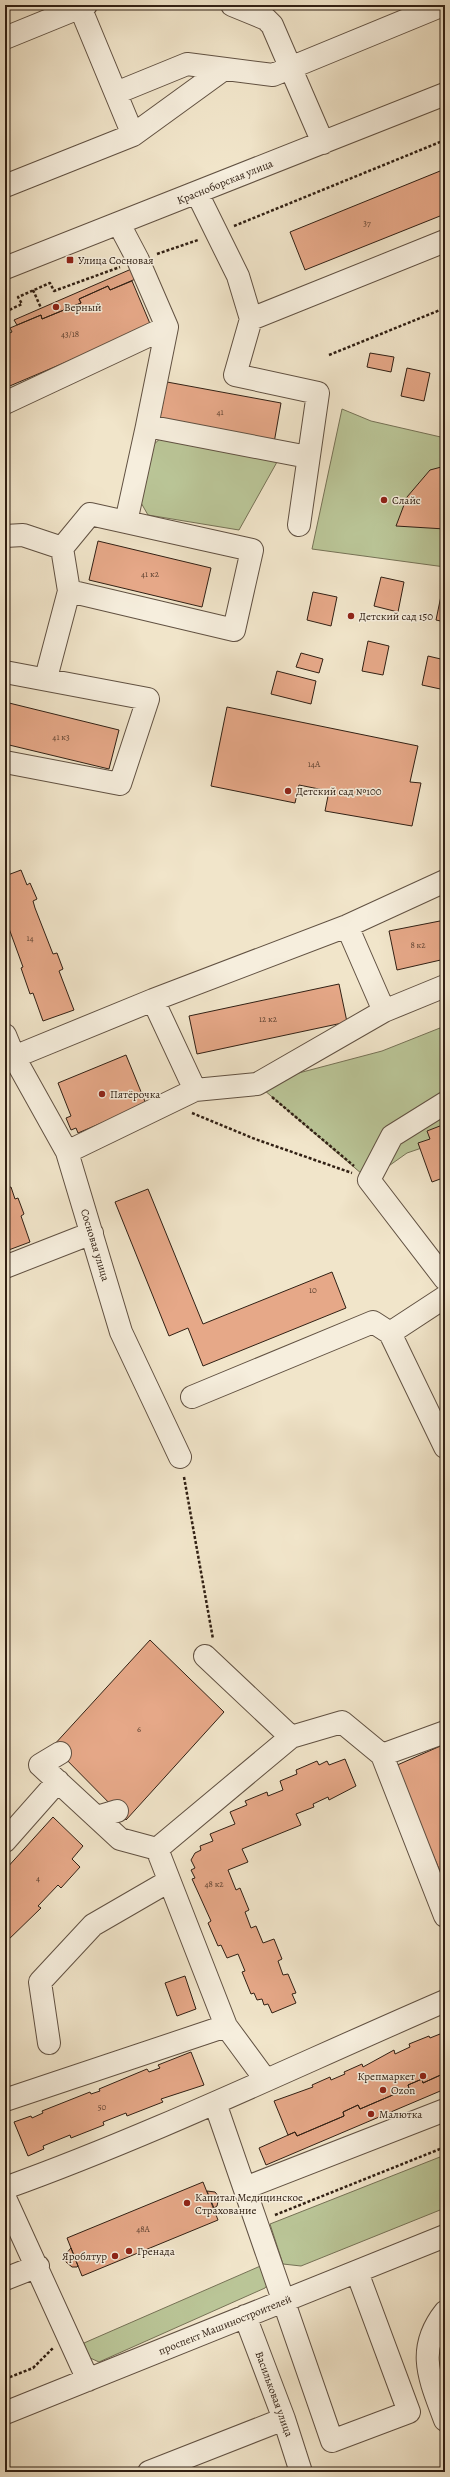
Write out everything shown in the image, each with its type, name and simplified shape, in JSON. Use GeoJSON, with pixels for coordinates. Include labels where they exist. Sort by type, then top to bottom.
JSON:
{"type":"FeatureCollection","features":[{"type":"Feature","properties":{"kind":"street"},"geometry":{"type":"LineString","coordinates":[[232,5],[266,19],[272,25],[292,68],[323,143]]}},
{"type":"Feature","properties":{"kind":"street"},"geometry":{"type":"LineString","coordinates":[[116,93],[187,64],[273,75],[443,5]]}},
{"type":"Feature","properties":{"kind":"street"},"geometry":{"type":"LineString","coordinates":[[5,38],[83,6],[133,135]]}},
{"type":"Feature","properties":{"kind":"street"},"geometry":{"type":"LineString","coordinates":[[5,186],[133,135],[224,69]]}},
{"type":"Feature","properties":{"kind":"street","name":"Красноборская улица"},"geometry":{"type":"LineString","coordinates":[[5,268],[445,94]]}},
{"type":"Feature","properties":{"kind":"street"},"geometry":{"type":"LineString","coordinates":[[197,193],[238,276],[251,319],[235,375],[318,393],[299,526]]}},
{"type":"Feature","properties":{"kind":"street"},"geometry":{"type":"LineString","coordinates":[[119,224],[138,260],[167,327],[126,522]]}},
{"type":"Feature","properties":{"kind":"street"},"geometry":{"type":"LineString","coordinates":[[251,319],[445,241]]}},
{"type":"Feature","properties":{"kind":"street"},"geometry":{"type":"LineString","coordinates":[[5,403],[167,327]]}},
{"type":"Feature","properties":{"kind":"street"},"geometry":{"type":"LineString","coordinates":[[147,426],[308,457]]}},
{"type":"Feature","properties":{"kind":"street"},"geometry":{"type":"LineString","coordinates":[[46,678],[69,591],[62,548],[90,514],[252,550],[234,630],[69,591]]}},
{"type":"Feature","properties":{"kind":"street"},"geometry":{"type":"LineString","coordinates":[[5,536],[23,535],[62,548]]}},
{"type":"Feature","properties":{"kind":"street"},"geometry":{"type":"LineString","coordinates":[[5,672],[46,678],[148,699],[120,784],[5,762]]}},
{"type":"Feature","properties":{"kind":"street"},"geometry":{"type":"LineString","coordinates":[[14,1057],[153,1000],[348,926],[445,881]]}},
{"type":"Feature","properties":{"kind":"street"},"geometry":{"type":"LineString","coordinates":[[348,926],[384,1012]]}},
{"type":"Feature","properties":{"kind":"street"},"geometry":{"type":"LineString","coordinates":[[67,1152],[196,1090],[257,1084],[384,1012],[445,986]]}},
{"type":"Feature","properties":{"kind":"street"},"geometry":{"type":"LineString","coordinates":[[153,1000],[196,1090]]}},
{"type":"Feature","properties":{"kind":"street","name":"Сосновая улица"},"geometry":{"type":"LineString","coordinates":[[5,1035],[14,1057],[67,1152],[121,1332],[180,1457]]}},
{"type":"Feature","properties":{"kind":"street"},"geometry":{"type":"LineString","coordinates":[[445,1103],[392,1136],[369,1180],[445,1279]]}},
{"type":"Feature","properties":{"kind":"street"},"geometry":{"type":"LineString","coordinates":[[5,1267],[92,1233]]}},
{"type":"Feature","properties":{"kind":"street"},"geometry":{"type":"LineString","coordinates":[[390,1333],[440,1304]]}},
{"type":"Feature","properties":{"kind":"street"},"geometry":{"type":"LineString","coordinates":[[192,1397],[373,1322],[390,1333],[445,1447]]}},
{"type":"Feature","properties":{"kind":"street"},"geometry":{"type":"LineString","coordinates":[[210,1661],[291,1737]]}},
{"type":"Feature","properties":{"kind":"street"},"geometry":{"type":"LineString","coordinates":[[157,1849],[291,1737],[342,1722],[382,1755],[445,1916]]}},
{"type":"Feature","properties":{"kind":"street"},"geometry":{"type":"LineString","coordinates":[[382,1755],[445,1732]]}},
{"type":"Feature","properties":{"kind":"street"},"geometry":{"type":"LineString","coordinates":[[60,1753],[40,1765],[58,1782],[107,1814],[120,1839],[157,1849]]}},
{"type":"Feature","properties":{"kind":"street"},"geometry":{"type":"LineString","coordinates":[[5,1841],[58,1782]]}},
{"type":"Feature","properties":{"kind":"street"},"geometry":{"type":"LineString","coordinates":[[157,1849],[226,2026],[265,2079]]}},
{"type":"Feature","properties":{"kind":"street"},"geometry":{"type":"LineString","coordinates":[[49,2043],[40,1982],[93,1925],[170,1881]]}},
{"type":"Feature","properties":{"kind":"street"},"geometry":{"type":"LineString","coordinates":[[5,2188],[53,2171],[216,2103],[265,2079],[445,2001]]}},
{"type":"Feature","properties":{"kind":"street"},"geometry":{"type":"LineString","coordinates":[[5,2100],[226,2026]]}},
{"type":"Feature","properties":{"kind":"street"},"geometry":{"type":"LineString","coordinates":[[216,2103],[285,2300],[332,2441],[409,2412],[357,2272]]}},
{"type":"Feature","properties":{"kind":"street"},"geometry":{"type":"LineString","coordinates":[[245,2188],[445,2110]]}},
{"type":"Feature","properties":{"kind":"street"},"geometry":{"type":"LineString","coordinates":[[5,2198],[38,2266],[88,2380]]}},
{"type":"Feature","properties":{"kind":"street","name":"проспект Машиностроителей"},"geometry":{"type":"LineString","coordinates":[[5,2413],[445,2236]]}},
{"type":"Feature","properties":{"kind":"street"},"geometry":{"type":"LineString","coordinates":[[5,2279],[38,2266]]}},
{"type":"Feature","properties":{"kind":"street"},"geometry":{"type":"LineString","coordinates":[[445,2312],[434,2327],[428,2361],[438,2377],[445,2420]]}},
{"type":"Feature","properties":{"kind":"street","name":"Васильковая улица"},"geometry":{"type":"LineString","coordinates":[[245,2316],[284,2419],[301,2472]]}},
{"type":"Feature","properties":{"kind":"street"},"geometry":{"type":"LineString","coordinates":[[149,2472],[284,2419]]}},
{"type":"Feature","properties":{"kind":"path"},"geometry":{"type":"LineString","coordinates":[[33,290],[41,308]]}},
{"type":"Feature","properties":{"kind":"path"},"geometry":{"type":"LineString","coordinates":[[328,355],[445,308]]}},
{"type":"Feature","properties":{"kind":"path"},"geometry":{"type":"LineString","coordinates":[[257,1084],[369,1180]]}},
{"type":"Feature","properties":{"kind":"path"},"geometry":{"type":"LineString","coordinates":[[168,1103],[255,1139],[369,1180]]}},
{"type":"Feature","properties":{"kind":"path"},"geometry":{"type":"LineString","coordinates":[[180,1457],[211,1618],[210,1661]]}},
{"type":"Feature","properties":{"kind":"path"},"geometry":{"type":"LineString","coordinates":[[257,2222],[445,2147]]}},
{"type":"Feature","properties":{"kind":"path"},"geometry":{"type":"LineString","coordinates":[[5,2379],[33,2368],[54,2347],[61,2318]]}},
{"type":"Feature","properties":{"kind":"green space","name":"Слайс"},"geometry":{"type":"Polygon","coordinates":[[[342,409],[371,421],[445,438],[445,567],[312,549],[342,409]]]}},
{"type":"Feature","properties":{"kind":"green space"},"geometry":{"type":"Polygon","coordinates":[[[163,436],[277,462],[239,530],[148,515],[140,501],[151,447],[163,436]]]}},
{"type":"Feature","properties":{"kind":"green space"},"geometry":{"type":"Polygon","coordinates":[[[445,1026],[445,1140],[407,1153],[369,1180],[257,1084],[382,1051],[445,1026]]]}},
{"type":"Feature","properties":{"kind":"green space"},"geometry":{"type":"Polygon","coordinates":[[[445,2155],[445,2208],[301,2266],[283,2264],[270,2224],[445,2155]]]}},
{"type":"Feature","properties":{"kind":"green space"},"geometry":{"type":"Polygon","coordinates":[[[265,2264],[271,2280],[265,2288],[99,2362],[88,2357],[84,2343],[265,2264]]]}},
{"type":"Feature","properties":{"kind":"building"},"geometry":{"type":"Polygon","coordinates":[[[445,169],[445,214],[305,270],[290,232],[445,169]]]}},
{"type":"Feature","properties":{"kind":"building"},"geometry":{"type":"Polygon","coordinates":[[[136,267],[140,277],[110,290],[108,286],[79,299],[81,303],[42,319],[41,315],[17,325],[14,320],[136,267]]]}},
{"type":"Feature","properties":{"kind":"building"},"geometry":{"type":"Polygon","coordinates":[[[132,281],[151,326],[5,388],[5,335],[12,332],[10,328],[41,315],[42,319],[81,303],[79,299],[108,286],[110,290],[132,281]]]}},
{"type":"Feature","properties":{"kind":"building"},"geometry":{"type":"Polygon","coordinates":[[[370,353],[394,357],[391,372],[367,367],[370,353]]]}},
{"type":"Feature","properties":{"kind":"building"},"geometry":{"type":"Polygon","coordinates":[[[407,368],[430,373],[424,401],[401,396],[407,368]]]}},
{"type":"Feature","properties":{"kind":"building"},"geometry":{"type":"Polygon","coordinates":[[[167,382],[281,403],[274,443],[159,422],[167,382]]]}},
{"type":"Feature","properties":{"kind":"building"},"geometry":{"type":"Polygon","coordinates":[[[445,399],[445,412],[442,412],[445,399]]]}},
{"type":"Feature","properties":{"kind":"building","name":"Слайс"},"geometry":{"type":"Polygon","coordinates":[[[445,466],[445,529],[396,526],[407,497],[430,470],[445,466]]]}},
{"type":"Feature","properties":{"kind":"building"},"geometry":{"type":"Polygon","coordinates":[[[98,541],[211,568],[202,607],[89,580],[98,541]]]}},
{"type":"Feature","properties":{"kind":"building"},"geometry":{"type":"Polygon","coordinates":[[[381,577],[404,582],[398,612],[374,606],[381,577]]]}},
{"type":"Feature","properties":{"kind":"building"},"geometry":{"type":"Polygon","coordinates":[[[442,591],[445,592],[445,622],[436,620],[442,591]]]}},
{"type":"Feature","properties":{"kind":"building"},"geometry":{"type":"Polygon","coordinates":[[[313,592],[337,597],[331,626],[307,620],[313,592]]]}},
{"type":"Feature","properties":{"kind":"building"},"geometry":{"type":"Polygon","coordinates":[[[368,641],[389,646],[383,675],[362,671],[368,641]]]}},
{"type":"Feature","properties":{"kind":"building"},"geometry":{"type":"Polygon","coordinates":[[[301,653],[323,659],[319,673],[296,667],[301,653]]]}},
{"type":"Feature","properties":{"kind":"building"},"geometry":{"type":"Polygon","coordinates":[[[428,656],[445,660],[445,690],[422,685],[428,656]]]}},
{"type":"Feature","properties":{"kind":"building"},"geometry":{"type":"Polygon","coordinates":[[[277,671],[316,681],[311,704],[271,694],[277,671]]]}},
{"type":"Feature","properties":{"kind":"building"},"geometry":{"type":"Polygon","coordinates":[[[5,702],[119,730],[109,769],[5,744],[5,702]]]}},
{"type":"Feature","properties":{"kind":"building"},"geometry":{"type":"Polygon","coordinates":[[[227,707],[418,746],[410,782],[421,783],[412,826],[325,811],[329,791],[299,785],[295,803],[211,786],[227,707]]]}},
{"type":"Feature","properties":{"kind":"building"},"geometry":{"type":"Polygon","coordinates":[[[21,870],[27,885],[30,883],[37,899],[33,901],[35,908],[53,954],[57,953],[63,969],[59,971],[74,1010],[43,1021],[33,993],[30,994],[21,968],[23,967],[7,923],[5,923],[5,876],[21,870]]]}},
{"type":"Feature","properties":{"kind":"building"},"geometry":{"type":"Polygon","coordinates":[[[445,920],[445,959],[397,970],[389,931],[445,920]]]}},
{"type":"Feature","properties":{"kind":"building"},"geometry":{"type":"Polygon","coordinates":[[[339,984],[347,1022],[197,1054],[189,1016],[339,984]]]}},
{"type":"Feature","properties":{"kind":"building","name":"Пятёрочка"},"geometry":{"type":"Polygon","coordinates":[[[126,1055],[146,1104],[78,1133],[76,1128],[71,1130],[66,1118],[71,1116],[58,1083],[126,1055]]]}},
{"type":"Feature","properties":{"kind":"building"},"geometry":{"type":"Polygon","coordinates":[[[445,1124],[445,1182],[443,1178],[432,1182],[418,1143],[430,1139],[427,1131],[445,1124]]]}},
{"type":"Feature","properties":{"kind":"building"},"geometry":{"type":"Polygon","coordinates":[[[11,1187],[15,1199],[18,1198],[24,1214],[21,1216],[30,1242],[6,1251],[5,1254],[5,1188],[11,1187]]]}},
{"type":"Feature","properties":{"kind":"building"},"geometry":{"type":"Polygon","coordinates":[[[148,1189],[203,1324],[332,1272],[346,1308],[203,1366],[188,1328],[169,1336],[115,1202],[148,1189]]]}},
{"type":"Feature","properties":{"kind":"building"},"geometry":{"type":"Polygon","coordinates":[[[150,1640],[224,1712],[126,1820],[53,1746],[150,1640]]]}},
{"type":"Feature","properties":{"kind":"building"},"geometry":{"type":"Polygon","coordinates":[[[445,1744],[445,1883],[395,1766],[445,1744]]]}},
{"type":"Feature","properties":{"kind":"building"},"geometry":{"type":"Polygon","coordinates":[[[345,1759],[356,1786],[329,1800],[328,1797],[313,1804],[314,1807],[296,1814],[301,1825],[242,1849],[248,1862],[228,1870],[236,1890],[240,1888],[249,1910],[245,1912],[251,1928],[256,1926],[263,1943],[274,1939],[282,1959],[278,1961],[283,1975],[288,1974],[296,1993],[292,1994],[296,2003],[272,2013],[268,2004],[264,2005],[262,1999],[257,2000],[254,1993],[251,1994],[242,1972],[245,1971],[238,1954],[227,1958],[221,1945],[218,1946],[208,1923],[211,1921],[192,1879],[195,1878],[191,1870],[195,1868],[191,1860],[195,1853],[201,1850],[200,1846],[213,1841],[210,1834],[235,1824],[230,1812],[247,1805],[245,1801],[267,1792],[268,1796],[283,1790],[280,1781],[297,1774],[296,1770],[317,1761],[319,1765],[327,1761],[329,1765],[345,1759]]]}},
{"type":"Feature","properties":{"kind":"building"},"geometry":{"type":"Polygon","coordinates":[[[53,1817],[83,1846],[72,1859],[80,1867],[61,1888],[58,1885],[38,1906],[41,1908],[5,1943],[5,1870],[53,1817]]]}},
{"type":"Feature","properties":{"kind":"building"},"geometry":{"type":"Polygon","coordinates":[[[185,1976],[196,2009],[177,2016],[165,1983],[185,1976]]]}},
{"type":"Feature","properties":{"kind":"building"},"geometry":{"type":"Polygon","coordinates":[[[445,2032],[445,2073],[423,2083],[422,2079],[408,2085],[409,2088],[360,2109],[358,2105],[343,2112],[344,2116],[297,2136],[295,2132],[288,2135],[274,2101],[313,2087],[312,2085],[330,2077],[331,2080],[362,2064],[363,2067],[394,2050],[395,2054],[410,2047],[409,2044],[429,2036],[430,2038],[445,2032]]]}},
{"type":"Feature","properties":{"kind":"building"},"geometry":{"type":"Polygon","coordinates":[[[191,2052],[204,2085],[161,2099],[163,2102],[127,2116],[126,2113],[103,2122],[104,2125],[71,2138],[70,2135],[43,2146],[44,2149],[28,2156],[14,2122],[31,2116],[32,2118],[43,2113],[42,2111],[90,2092],[91,2094],[100,2091],[99,2089],[147,2069],[149,2072],[160,2068],[158,2065],[191,2052]]]}},
{"type":"Feature","properties":{"kind":"building"},"geometry":{"type":"Polygon","coordinates":[[[445,2073],[445,2089],[266,2165],[259,2148],[295,2132],[297,2136],[344,2116],[343,2112],[358,2105],[360,2109],[409,2088],[408,2085],[422,2079],[423,2083],[445,2073]]]}},
{"type":"Feature","properties":{"kind":"building"},"geometry":{"type":"Polygon","coordinates":[[[203,2182],[218,2220],[82,2276],[67,2238],[203,2182]]]}},
{"type":"Feature","properties":{"kind":"building"},"geometry":{"type":"Polygon","coordinates":[[[207,2191],[215,2192],[219,2197],[217,2206],[214,2208],[207,2191]]]}},
{"type":"Feature","properties":{"kind":"building"},"geometry":{"type":"Polygon","coordinates":[[[71,2248],[78,2266],[77,2267],[72,2267],[66,2262],[65,2255],[71,2248]]]}},
{"type":"Feature","properties":{"kind":"place","name":"Улица Сосновая"},"geometry":{"type":"Point","coordinates":[70,260]}},
{"type":"Feature","properties":{"kind":"place","name":"Верный"},"geometry":{"type":"Point","coordinates":[56,307]}},
{"type":"Feature","properties":{"kind":"place","name":"Слайс"},"geometry":{"type":"Point","coordinates":[384,500]}},
{"type":"Feature","properties":{"kind":"place","name":"Детский сад 150"},"geometry":{"type":"Point","coordinates":[351,616]}},
{"type":"Feature","properties":{"kind":"place","name":"Детский сад №100"},"geometry":{"type":"Point","coordinates":[288,791]}},
{"type":"Feature","properties":{"kind":"place","name":"Пятёрочка"},"geometry":{"type":"Point","coordinates":[102,1094]}},
{"type":"Feature","properties":{"kind":"place","name":"Крепмаркет"},"geometry":{"type":"Point","coordinates":[423,2076]}},
{"type":"Feature","properties":{"kind":"place","name":"Ozon"},"geometry":{"type":"Point","coordinates":[383,2090]}},
{"type":"Feature","properties":{"kind":"place","name":"Малютка"},"geometry":{"type":"Point","coordinates":[371,2114]}},
{"type":"Feature","properties":{"kind":"place","name":"Капитал Медицинское Страхование"},"geometry":{"type":"Point","coordinates":[187,2203]}},
{"type":"Feature","properties":{"kind":"place","name":"Гренада"},"geometry":{"type":"Point","coordinates":[129,2251]}},
{"type":"Feature","properties":{"kind":"place","name":"Яроблтур"},"geometry":{"type":"Point","coordinates":[115,2256]}}]}
